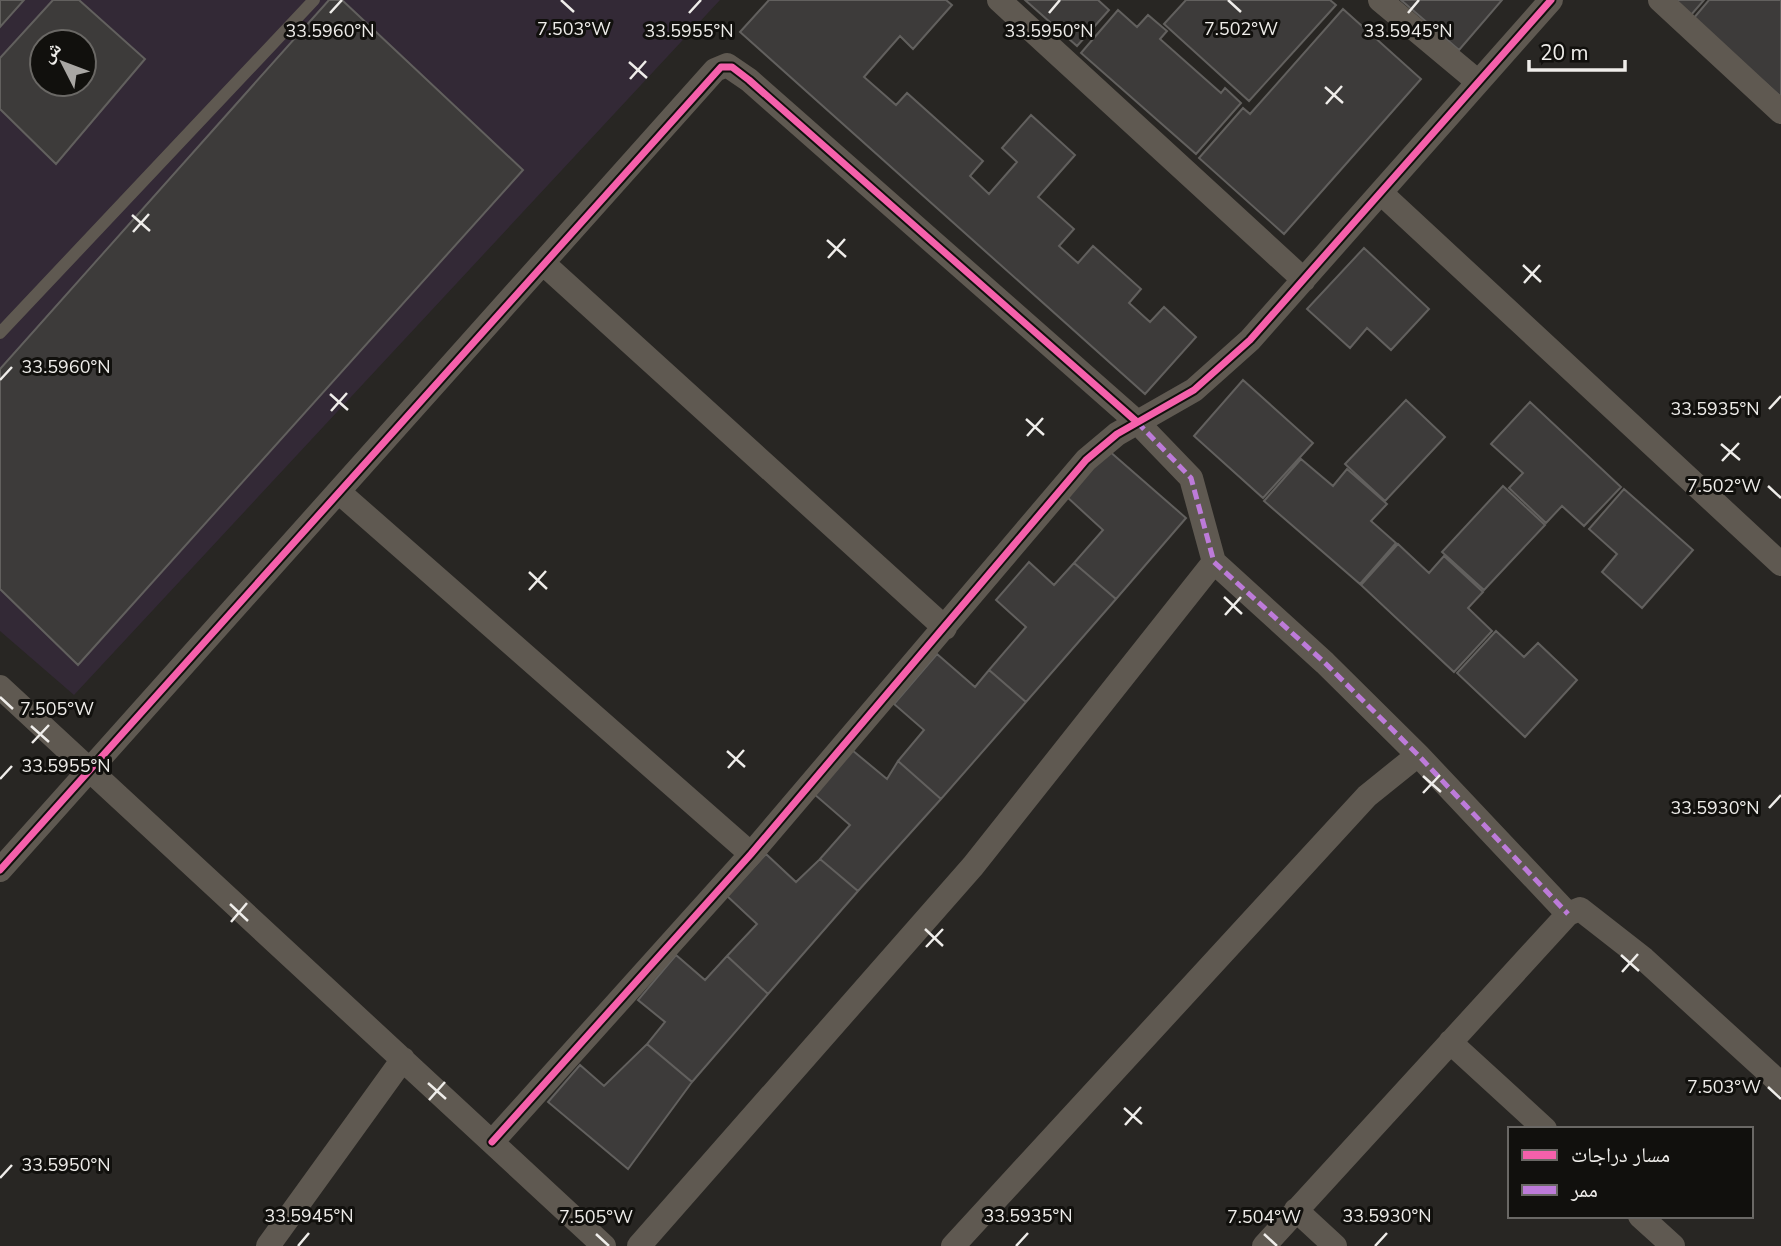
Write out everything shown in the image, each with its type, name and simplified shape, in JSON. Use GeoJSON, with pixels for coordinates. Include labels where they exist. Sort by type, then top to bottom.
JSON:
{"type":"FeatureCollection","features":[{"type":"Feature","properties":{"kind":"street"},"geometry":{"type":"LineString","coordinates":[[999,0],[1304,280]]}},
{"type":"Feature","properties":{"kind":"street"},"geometry":{"type":"LineString","coordinates":[[1380,0],[1477,81]]}},
{"type":"Feature","properties":{"kind":"street"},"geometry":{"type":"LineString","coordinates":[[492,1142],[751,854],[1086,460],[1116,434],[1173,403],[1214,373],[1274,315],[1550,0]]}},
{"type":"Feature","properties":{"kind":"street"},"geometry":{"type":"LineString","coordinates":[[1660,0],[1781,112]]}},
{"type":"Feature","properties":{"kind":"street"},"geometry":{"type":"LineString","coordinates":[[0,870],[340,493],[715,70],[727,65],[749,80],[1137,422],[1191,478],[1214,562],[1325,663],[1418,755],[1568,914]]}},
{"type":"Feature","properties":{"kind":"street"},"geometry":{"type":"LineString","coordinates":[[1381,193],[1781,564]]}},
{"type":"Feature","properties":{"kind":"street"},"geometry":{"type":"LineString","coordinates":[[544,264],[945,628]]}},
{"type":"Feature","properties":{"kind":"street"},"geometry":{"type":"LineString","coordinates":[[340,493],[751,854]]}},
{"type":"Feature","properties":{"kind":"street"},"geometry":{"type":"LineString","coordinates":[[639,1246],[973,866],[1214,562]]}},
{"type":"Feature","properties":{"kind":"street"},"geometry":{"type":"LineString","coordinates":[[0,687],[604,1246]]}},
{"type":"Feature","properties":{"kind":"street"},"geometry":{"type":"LineString","coordinates":[[953,1246],[1367,796],[1418,755]]}},
{"type":"Feature","properties":{"kind":"street"},"geometry":{"type":"LineString","coordinates":[[1264,1246],[1568,914],[1580,909],[1591,915],[1697,1006],[1781,1084]]}},
{"type":"Feature","properties":{"kind":"street"},"geometry":{"type":"LineString","coordinates":[[1450,1042],[1543,1127]]}},
{"type":"Feature","properties":{"kind":"street"},"geometry":{"type":"LineString","coordinates":[[268,1246],[403,1059]]}},
{"type":"Feature","properties":{"kind":"street"},"geometry":{"type":"LineString","coordinates":[[1296,1210],[1335,1246]]}},
{"type":"Feature","properties":{"kind":"street"},"geometry":{"type":"LineString","coordinates":[[1642,1218],[1673,1246]]}},
{"type":"Feature","properties":{"kind":"lane"},"geometry":{"type":"LineString","coordinates":[[0,333],[314,0]]}},
{"type":"Feature","properties":{"kind":"shaded area"},"geometry":{"type":"Polygon","coordinates":[[[0,0],[720,0],[74,695],[0,631],[0,0]]]}},
{"type":"Feature","properties":{"kind":"building"},"geometry":{"type":"Polygon","coordinates":[[[0,0],[24,0],[0,27],[0,0]]]}},
{"type":"Feature","properties":{"kind":"building"},"geometry":{"type":"Polygon","coordinates":[[[53,0],[79,0],[145,59],[56,164],[0,109],[0,58],[53,0]]]}},
{"type":"Feature","properties":{"kind":"building"},"geometry":{"type":"Polygon","coordinates":[[[329,0],[342,0],[523,170],[78,665],[0,589],[0,369],[329,0]]]}},
{"type":"Feature","properties":{"kind":"building"},"geometry":{"type":"Polygon","coordinates":[[[769,0],[946,0],[952,5],[913,49],[900,36],[864,77],[896,105],[907,93],[983,161],[970,176],[989,194],[1017,162],[1002,148],[1031,115],[1075,155],[1038,197],[1074,229],[1059,246],[1078,263],[1093,246],[1141,289],[1129,303],[1150,322],[1164,307],[1196,337],[1145,394],[740,32],[769,0]]]}},
{"type":"Feature","properties":{"kind":"building"},"geometry":{"type":"Polygon","coordinates":[[[1025,0],[1098,0],[1109,10],[1077,46],[1025,0]]]}},
{"type":"Feature","properties":{"kind":"building"},"geometry":{"type":"Polygon","coordinates":[[[1186,0],[1330,0],[1336,5],[1249,101],[1164,24],[1186,0]]]}},
{"type":"Feature","properties":{"kind":"building"},"geometry":{"type":"Polygon","coordinates":[[[1401,0],[1502,0],[1459,50],[1401,0]]]}},
{"type":"Feature","properties":{"kind":"building"},"geometry":{"type":"Polygon","coordinates":[[[1674,0],[1704,0],[1691,15],[1674,0]]]}},
{"type":"Feature","properties":{"kind":"building"},"geometry":{"type":"Polygon","coordinates":[[[1709,0],[1781,0],[1781,97],[1693,19],[1709,0]]]}},
{"type":"Feature","properties":{"kind":"building"},"geometry":{"type":"Polygon","coordinates":[[[1343,9],[1421,79],[1284,234],[1199,158],[1243,108],[1250,114],[1343,9]]]}},
{"type":"Feature","properties":{"kind":"building"},"geometry":{"type":"Polygon","coordinates":[[[1118,10],[1137,27],[1148,15],[1167,31],[1160,39],[1221,93],[1225,88],[1241,103],[1196,154],[1081,53],[1118,10]]]}},
{"type":"Feature","properties":{"kind":"building"},"geometry":{"type":"Polygon","coordinates":[[[1364,248],[1429,309],[1391,350],[1367,328],[1350,348],[1307,309],[1364,248]]]}},
{"type":"Feature","properties":{"kind":"building"},"geometry":{"type":"Polygon","coordinates":[[[1243,380],[1313,443],[1263,498],[1194,436],[1243,380]]]}},
{"type":"Feature","properties":{"kind":"building"},"geometry":{"type":"Polygon","coordinates":[[[1406,400],[1445,437],[1385,501],[1345,464],[1406,400]]]}},
{"type":"Feature","properties":{"kind":"building"},"geometry":{"type":"Polygon","coordinates":[[[1530,402],[1621,487],[1584,526],[1562,506],[1546,523],[1509,488],[1523,473],[1491,444],[1530,402]]]}},
{"type":"Feature","properties":{"kind":"building"},"geometry":{"type":"Polygon","coordinates":[[[1108,450],[1186,518],[1116,599],[1074,563],[1103,530],[1067,497],[1108,450]]]}},
{"type":"Feature","properties":{"kind":"building"},"geometry":{"type":"Polygon","coordinates":[[[1301,459],[1333,486],[1347,469],[1387,504],[1371,521],[1396,543],[1360,584],[1264,501],[1301,459]]]}},
{"type":"Feature","properties":{"kind":"building"},"geometry":{"type":"Polygon","coordinates":[[[1503,486],[1545,525],[1484,590],[1442,552],[1503,486]]]}},
{"type":"Feature","properties":{"kind":"building"},"geometry":{"type":"Polygon","coordinates":[[[1624,489],[1693,550],[1642,608],[1602,572],[1617,554],[1589,529],[1624,489]]]}},
{"type":"Feature","properties":{"kind":"building"},"geometry":{"type":"Polygon","coordinates":[[[1398,544],[1429,573],[1444,556],[1483,592],[1468,608],[1492,631],[1454,672],[1361,585],[1398,544]]]}},
{"type":"Feature","properties":{"kind":"building"},"geometry":{"type":"Polygon","coordinates":[[[1029,562],[1054,585],[1074,563],[1116,599],[1026,702],[989,670],[1026,627],[996,600],[1029,562]]]}},
{"type":"Feature","properties":{"kind":"building"},"geometry":{"type":"Polygon","coordinates":[[[1496,631],[1524,657],[1538,643],[1577,680],[1525,737],[1457,673],[1496,631]]]}},
{"type":"Feature","properties":{"kind":"building"},"geometry":{"type":"Polygon","coordinates":[[[937,654],[975,687],[989,670],[1026,702],[941,799],[898,761],[924,730],[894,704],[937,654]]]}},
{"type":"Feature","properties":{"kind":"building"},"geometry":{"type":"Polygon","coordinates":[[[852,750],[887,779],[898,761],[941,799],[858,891],[820,859],[850,825],[814,794],[852,750]]]}},
{"type":"Feature","properties":{"kind":"building"},"geometry":{"type":"Polygon","coordinates":[[[766,854],[796,882],[820,859],[858,891],[768,994],[727,956],[757,924],[727,896],[766,854]]]}},
{"type":"Feature","properties":{"kind":"building"},"geometry":{"type":"Polygon","coordinates":[[[676,955],[705,980],[727,956],[768,994],[692,1082],[647,1044],[665,1022],[638,1000],[676,955]]]}},
{"type":"Feature","properties":{"kind":"building"},"geometry":{"type":"Polygon","coordinates":[[[647,1044],[692,1082],[628,1169],[548,1102],[580,1065],[604,1086],[647,1044]]]}},
{"type":"Feature","properties":{"kind":"marked path"},"geometry":{"type":"LineString","coordinates":[[1137,422],[1191,478],[1214,562],[1325,663],[1418,755],[1568,914]]}},
{"type":"Feature","properties":{"kind":"cycle path"},"geometry":{"type":"LineString","coordinates":[[492,1142],[751,854],[1086,460],[1117,434],[1194,390],[1250,340],[1551,0]]}},
{"type":"Feature","properties":{"kind":"cycle path"},"geometry":{"type":"LineString","coordinates":[[0,870],[721,67],[732,67],[749,80],[1137,422]]}}]}
